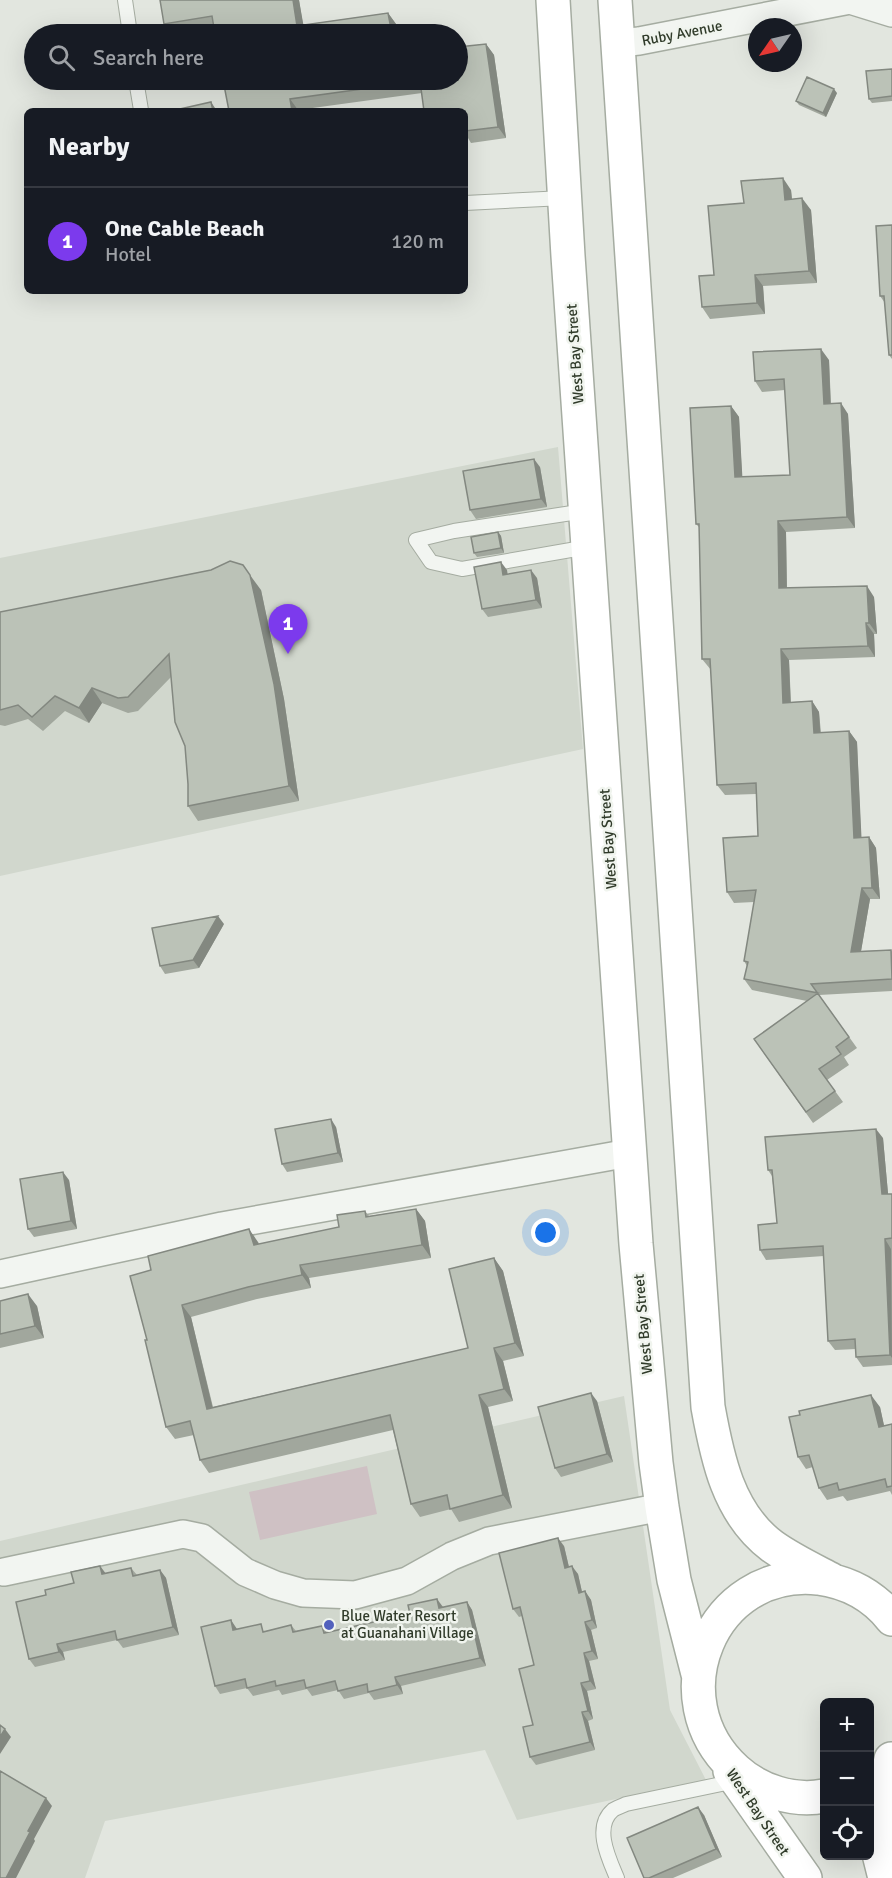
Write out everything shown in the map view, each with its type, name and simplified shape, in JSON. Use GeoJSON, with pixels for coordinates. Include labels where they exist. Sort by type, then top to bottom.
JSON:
{"type":"FeatureCollection","features":[{"type":"Feature","properties":{"kind":"main road","name":"West Bay Street"},"geometry":{"type":"LineString","coordinates":[[553,0],[564,198],[629,1153],[656,1463],[674,1580],[698,1674]]}},
{"type":"Feature","properties":{"kind":"main road"},"geometry":{"type":"LineString","coordinates":[[615,0],[708,1407],[722,1470],[730,1494],[742,1513],[769,1544],[832,1580],[852,1587],[885,1605]]}},
{"type":"Feature","properties":{"kind":"main road"},"geometry":{"type":"LineString","coordinates":[[820,1796],[799,1797],[778,1794],[759,1786],[734,1769],[714,1745],[701,1715],[698,1699],[698,1674],[704,1649],[716,1625],[734,1605],[755,1590],[779,1581],[805,1577],[832,1580]]}},
{"type":"Feature","properties":{"kind":"main road","name":"West Bay Street"},"geometry":{"type":"LineString","coordinates":[[714,1745],[736,1781],[805,1878]]}},
{"type":"Feature","properties":{"kind":"main road"},"geometry":{"type":"LineString","coordinates":[[884,1765],[878,1850],[885,1878]]}},
{"type":"Feature","properties":{"kind":"street","name":"Ruby Avenue"},"geometry":{"type":"LineString","coordinates":[[619,43],[850,0]]}},
{"type":"Feature","properties":{"kind":"street"},"geometry":{"type":"LineString","coordinates":[[850,0],[892,13]]}},
{"type":"Feature","properties":{"kind":"street"},"geometry":{"type":"LineString","coordinates":[[0,1274],[222,1227],[629,1153]]}},
{"type":"Feature","properties":{"kind":"street"},"geometry":{"type":"LineString","coordinates":[[4,1572],[183,1534],[202,1538],[244,1572],[275,1585],[303,1593],[354,1595],[407,1581],[452,1556],[489,1541],[662,1507]]}},
{"type":"Feature","properties":{"kind":"lane"},"geometry":{"type":"LineString","coordinates":[[125,0],[129,24]]}},
{"type":"Feature","properties":{"kind":"lane"},"geometry":{"type":"LineString","coordinates":[[138,90],[141,108]]}},
{"type":"Feature","properties":{"kind":"lane"},"geometry":{"type":"LineString","coordinates":[[468,203],[564,198]]}},
{"type":"Feature","properties":{"kind":"lane"},"geometry":{"type":"LineString","coordinates":[[585,511],[454,531],[416,540],[432,562],[462,569],[588,547]]}},
{"type":"Feature","properties":{"kind":"lane"},"geometry":{"type":"LineString","coordinates":[[617,1878],[603,1841],[606,1822],[612,1811],[626,1804],[736,1781]]}},
{"type":"Feature","properties":{"kind":"shaded area"},"geometry":{"type":"Polygon","coordinates":[[[558,447],[583,749],[0,876],[0,558],[558,447]]]}},
{"type":"Feature","properties":{"kind":"shaded area","name":"Blue Water Resort at Guanahani Village"},"geometry":{"type":"Polygon","coordinates":[[[624,1396],[670,1710],[706,1780],[517,1820],[485,1750],[105,1821],[85,1878],[0,1878],[0,1541],[624,1396]]]}},
{"type":"Feature","properties":{"kind":"shaded area"},"geometry":{"type":"Polygon","coordinates":[[[367,1466],[377,1514],[260,1540],[249,1492],[367,1466]]]}},
{"type":"Feature","properties":{"kind":"building"},"geometry":{"type":"Polygon","coordinates":[[[160,0],[293,0],[297,24],[213,24],[212,16],[164,24],[160,0]]]}},
{"type":"Feature","properties":{"kind":"building"},"geometry":{"type":"Polygon","coordinates":[[[388,13],[390,24],[311,24],[388,13]]]}},
{"type":"Feature","properties":{"kind":"building"},"geometry":{"type":"Polygon","coordinates":[[[486,44],[498,127],[468,131],[468,108],[424,108],[421,90],[468,90],[468,46],[486,44]]]}},
{"type":"Feature","properties":{"kind":"building"},"geometry":{"type":"Polygon","coordinates":[[[892,69],[892,96],[869,99],[866,71],[892,69]]]}},
{"type":"Feature","properties":{"kind":"building"},"geometry":{"type":"Polygon","coordinates":[[[807,77],[834,89],[823,113],[796,101],[807,77]]]}},
{"type":"Feature","properties":{"kind":"building"},"geometry":{"type":"Polygon","coordinates":[[[225,90],[355,90],[290,99],[292,108],[228,108],[225,90]]]}},
{"type":"Feature","properties":{"kind":"building"},"geometry":{"type":"Polygon","coordinates":[[[211,102],[212,108],[184,108],[211,102]]]}},
{"type":"Feature","properties":{"kind":"building"},"geometry":{"type":"Polygon","coordinates":[[[783,178],[785,200],[802,198],[809,271],[755,275],[757,303],[702,307],[699,276],[714,275],[708,206],[744,203],[741,181],[783,178]]]}},
{"type":"Feature","properties":{"kind":"building"},"geometry":{"type":"Polygon","coordinates":[[[892,225],[892,355],[889,355],[884,296],[880,296],[876,226],[892,225]]]}},
{"type":"Feature","properties":{"kind":"building"},"geometry":{"type":"Polygon","coordinates":[[[821,349],[824,404],[841,403],[847,517],[778,521],[779,588],[867,586],[868,646],[781,649],[783,703],[812,701],[814,733],[849,731],[854,838],[869,837],[872,888],[862,888],[851,952],[891,950],[892,979],[811,984],[817,993],[744,979],[748,962],[744,961],[756,890],[727,892],[723,838],[758,836],[756,783],[717,785],[710,659],[702,659],[699,524],[696,524],[690,408],[731,406],[735,477],[790,475],[784,379],[755,381],[753,352],[821,349]]]}},
{"type":"Feature","properties":{"kind":"building"},"geometry":{"type":"Polygon","coordinates":[[[534,459],[541,499],[470,510],[463,471],[534,459]]]}},
{"type":"Feature","properties":{"kind":"building"},"geometry":{"type":"Polygon","coordinates":[[[498,532],[501,548],[474,553],[471,537],[498,532]]]}},
{"type":"Feature","properties":{"kind":"building"},"geometry":{"type":"Polygon","coordinates":[[[230,561],[243,565],[250,575],[274,684],[289,786],[188,806],[185,746],[175,722],[169,654],[128,697],[118,698],[92,688],[79,708],[55,696],[32,717],[18,705],[0,710],[0,612],[211,570],[230,561]]]}},
{"type":"Feature","properties":{"kind":"building"},"geometry":{"type":"Polygon","coordinates":[[[501,562],[503,575],[531,570],[536,600],[482,609],[474,567],[501,562]]]}},
{"type":"Feature","properties":{"kind":"building"},"geometry":{"type":"Polygon","coordinates":[[[218,916],[193,960],[160,966],[152,928],[218,916]]]}},
{"type":"Feature","properties":{"kind":"building"},"geometry":{"type":"Polygon","coordinates":[[[818,993],[849,1037],[836,1047],[841,1054],[819,1069],[835,1091],[806,1112],[754,1039],[818,993]]]}},
{"type":"Feature","properties":{"kind":"building"},"geometry":{"type":"Polygon","coordinates":[[[331,1119],[338,1153],[282,1164],[275,1129],[331,1119]]]}},
{"type":"Feature","properties":{"kind":"building"},"geometry":{"type":"Polygon","coordinates":[[[876,1129],[882,1194],[892,1194],[892,1238],[885,1239],[890,1355],[856,1357],[855,1339],[828,1341],[823,1246],[760,1250],[758,1225],[777,1223],[772,1170],[768,1170],[765,1137],[876,1129]]]}},
{"type":"Feature","properties":{"kind":"building"},"geometry":{"type":"Polygon","coordinates":[[[63,1172],[71,1221],[28,1229],[20,1179],[63,1172]]]}},
{"type":"Feature","properties":{"kind":"building"},"geometry":{"type":"Polygon","coordinates":[[[416,1209],[422,1245],[300,1265],[302,1275],[182,1305],[207,1409],[468,1348],[449,1269],[494,1258],[515,1343],[494,1348],[504,1389],[479,1395],[503,1495],[450,1509],[447,1495],[411,1504],[390,1415],[200,1460],[190,1421],[166,1427],[130,1276],[151,1270],[148,1256],[249,1229],[254,1245],[339,1227],[337,1215],[365,1211],[366,1217],[416,1209]]]}},
{"type":"Feature","properties":{"kind":"building"},"geometry":{"type":"Polygon","coordinates":[[[28,1294],[35,1326],[0,1334],[0,1301],[28,1294]]]}},
{"type":"Feature","properties":{"kind":"building"},"geometry":{"type":"Polygon","coordinates":[[[591,1393],[607,1454],[555,1468],[538,1407],[591,1393]]]}},
{"type":"Feature","properties":{"kind":"building"},"geometry":{"type":"Polygon","coordinates":[[[871,1395],[879,1427],[892,1424],[892,1486],[887,1487],[885,1479],[839,1490],[837,1483],[819,1488],[809,1455],[798,1457],[789,1417],[800,1415],[799,1411],[871,1395]]]}},
{"type":"Feature","properties":{"kind":"building"},"geometry":{"type":"Polygon","coordinates":[[[558,1538],[565,1568],[572,1566],[579,1593],[585,1591],[592,1620],[585,1622],[592,1651],[584,1653],[590,1681],[581,1683],[588,1711],[582,1712],[590,1742],[530,1757],[523,1727],[533,1725],[519,1669],[534,1665],[520,1607],[513,1609],[499,1553],[558,1538]]]}},
{"type":"Feature","properties":{"kind":"building"},"geometry":{"type":"Polygon","coordinates":[[[100,1566],[102,1574],[131,1568],[133,1576],[160,1570],[173,1627],[117,1640],[115,1631],[57,1644],[59,1652],[29,1659],[16,1602],[46,1595],[45,1590],[74,1583],[71,1572],[100,1566]]]}},
{"type":"Feature","properties":{"kind":"building"},"geometry":{"type":"Polygon","coordinates":[[[437,1599],[439,1608],[467,1602],[480,1658],[395,1677],[397,1685],[368,1692],[367,1684],[338,1691],[335,1681],[306,1688],[304,1680],[276,1686],[275,1681],[247,1688],[245,1679],[215,1686],[201,1627],[231,1620],[233,1630],[261,1624],[263,1632],[291,1625],[293,1632],[322,1626],[324,1633],[410,1614],[408,1605],[437,1599]]]}},
{"type":"Feature","properties":{"kind":"building"},"geometry":{"type":"Polygon","coordinates":[[[0,1725],[5,1729],[0,1737],[0,1725]]]}},
{"type":"Feature","properties":{"kind":"building"},"geometry":{"type":"Polygon","coordinates":[[[0,1771],[46,1798],[6,1878],[0,1878],[0,1771]]]}},
{"type":"Feature","properties":{"kind":"building"},"geometry":{"type":"Polygon","coordinates":[[[698,1807],[716,1849],[649,1878],[644,1878],[627,1838],[698,1807]]]}},
{"type":"Feature","properties":{"kind":"place","name":"One Cable Beach"},"geometry":{"type":"Point","coordinates":[288,654]}},
{"type":"Feature","properties":{"kind":"place","name":"Blue Water Resort at Guanahani Village"},"geometry":{"type":"Point","coordinates":[329,1625]}}]}
